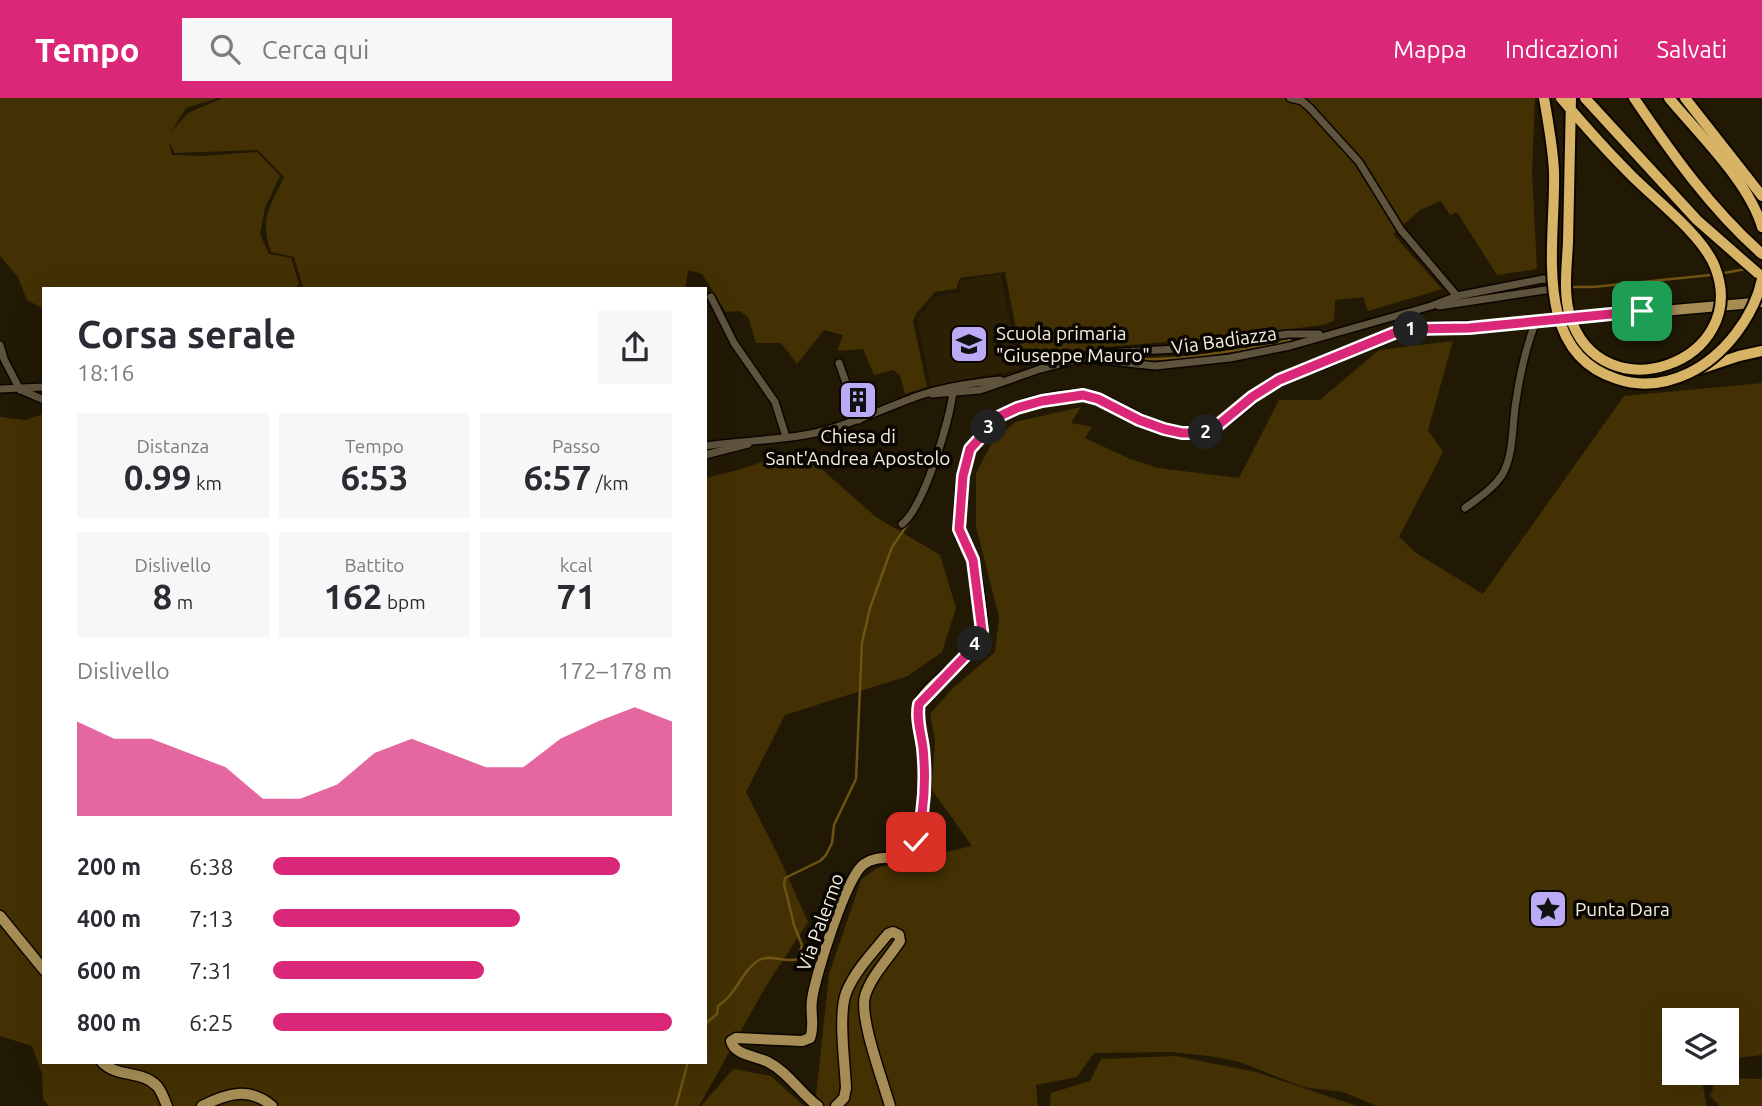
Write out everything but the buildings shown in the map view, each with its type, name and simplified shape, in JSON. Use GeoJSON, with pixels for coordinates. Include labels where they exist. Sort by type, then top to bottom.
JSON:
{"type":"FeatureCollection","features":[{"type":"Feature","properties":{"kind":"highway"},"geometry":{"type":"LineString","coordinates":[[1544,98],[1554,172],[1554,297],[1557,317],[1563,333],[1584,361],[1602,373],[1620,380],[1656,383],[1739,355],[1762,351]]}},
{"type":"Feature","properties":{"kind":"highway"},"geometry":{"type":"LineString","coordinates":[[1561,98],[1570,108],[1578,117],[1608,151],[1628,172],[1697,239],[1715,268],[1720,292],[1712,328],[1695,350],[1673,364],[1647,370],[1615,364],[1588,346],[1572,321],[1567,296],[1567,271],[1571,111],[1571,98]]}},
{"type":"Feature","properties":{"kind":"highway"},"geometry":{"type":"LineString","coordinates":[[1585,98],[1697,220],[1762,278],[1750,312],[1733,336],[1714,357],[1688,374]]}},
{"type":"Feature","properties":{"kind":"highway"},"geometry":{"type":"LineString","coordinates":[[1634,98],[1665,145],[1713,205],[1762,254]]}},
{"type":"Feature","properties":{"kind":"highway"},"geometry":{"type":"LineString","coordinates":[[1669,98],[1741,185],[1752,201],[1762,227]]}},
{"type":"Feature","properties":{"kind":"highway"},"geometry":{"type":"LineString","coordinates":[[1685,98],[1762,196]]}},
{"type":"Feature","properties":{"kind":"main road","name":"Via Palermo"},"geometry":{"type":"LineString","coordinates":[[818,1106],[774,1065],[737,1051],[731,1041],[736,1038],[802,1041],[810,1038],[813,1028],[813,994],[832,931],[858,870],[874,859],[906,855],[916,842],[923,776],[923,748],[917,712],[919,704],[970,651],[983,628],[973,560],[962,539],[959,525],[967,454],[991,425],[1010,411],[1051,399],[1088,396],[1146,423],[1177,432],[1201,433],[1217,426],[1252,397],[1279,380],[1394,333],[1762,302]]}},
{"type":"Feature","properties":{"kind":"main road"},"geometry":{"type":"LineString","coordinates":[[0,916],[42,968]]}},
{"type":"Feature","properties":{"kind":"main road"},"geometry":{"type":"LineString","coordinates":[[836,1106],[844,1098],[846,1088],[843,1014],[845,997],[857,974],[888,934],[893,932],[899,935],[900,941],[868,989],[864,1006],[890,1106]]}},
{"type":"Feature","properties":{"kind":"main road"},"geometry":{"type":"LineString","coordinates":[[104,1064],[112,1070],[152,1082],[160,1090],[167,1106]]}},
{"type":"Feature","properties":{"kind":"main road"},"geometry":{"type":"LineString","coordinates":[[202,1106],[225,1094],[239,1093],[254,1095],[272,1106]]}},
{"type":"Feature","properties":{"kind":"street"},"geometry":{"type":"LineString","coordinates":[[1290,98],[1302,101],[1311,108],[1359,162],[1401,230],[1457,296]]}},
{"type":"Feature","properties":{"kind":"street","name":"Via Badiazza"},"geometry":{"type":"LineString","coordinates":[[1083,358],[1155,366],[1230,358],[1290,346],[1431,306],[1457,296],[1543,279],[1559,287]]}},
{"type":"Feature","properties":{"kind":"street"},"geometry":{"type":"LineString","coordinates":[[1559,287],[1563,319]]}},
{"type":"Feature","properties":{"kind":"street","name":"Via Badiazza"},"geometry":{"type":"LineString","coordinates":[[1431,306],[1559,287]]}},
{"type":"Feature","properties":{"kind":"street"},"geometry":{"type":"LineString","coordinates":[[711,298],[734,343],[775,402],[786,437]]}},
{"type":"Feature","properties":{"kind":"street"},"geometry":{"type":"LineString","coordinates":[[1403,314],[1408,330]]}},
{"type":"Feature","properties":{"kind":"street"},"geometry":{"type":"LineString","coordinates":[[1389,318],[1394,333]]}},
{"type":"Feature","properties":{"kind":"street"},"geometry":{"type":"LineString","coordinates":[[1465,508],[1492,487],[1503,474],[1508,459],[1516,401],[1532,322]]}},
{"type":"Feature","properties":{"kind":"street","name":"Via Badiazza"},"geometry":{"type":"LineString","coordinates":[[859,420],[909,399],[1007,379],[1103,353],[1177,349],[1289,334],[1327,335]]}},
{"type":"Feature","properties":{"kind":"street"},"geometry":{"type":"LineString","coordinates":[[0,345],[20,390],[42,399]]}},
{"type":"Feature","properties":{"kind":"street"},"geometry":{"type":"LineString","coordinates":[[707,446],[786,437],[859,420],[839,363]]}},
{"type":"Feature","properties":{"kind":"street"},"geometry":{"type":"LineString","coordinates":[[0,389],[42,387]]}},
{"type":"Feature","properties":{"kind":"street"},"geometry":{"type":"LineString","coordinates":[[902,524],[914,512],[926,481],[943,435],[953,390]]}},
{"type":"Feature","properties":{"kind":"street"},"geometry":{"type":"LineString","coordinates":[[707,456],[754,442]]}},
{"type":"Feature","properties":{"kind":"shaded area"},"geometry":{"type":"Polygon","coordinates":[[[0,98],[218,98],[186,108],[171,132],[188,113],[223,98],[1535,98],[1532,171],[1537,269],[1497,275],[1457,212],[1450,215],[1441,201],[1420,210],[1393,234],[1442,289],[1368,311],[1363,297],[1335,300],[1334,321],[1323,325],[1218,338],[1105,347],[1023,364],[1005,272],[960,278],[956,289],[935,292],[916,314],[913,321],[927,387],[905,394],[900,375],[893,370],[874,375],[863,349],[837,351],[843,335],[824,330],[797,364],[781,343],[756,343],[748,317],[740,311],[726,312],[702,274],[688,270],[685,287],[303,287],[294,257],[271,252],[266,222],[274,196],[284,177],[258,150],[175,153],[169,142],[172,155],[257,152],[280,176],[265,208],[260,234],[269,254],[291,258],[299,284],[297,287],[42,287],[42,308],[27,300],[18,277],[0,256],[0,98]]]}},
{"type":"Feature","properties":{"kind":"shaded area","name":"Scuola primaria \"Giuseppe Mauro\""},"geometry":{"type":"Polygon","coordinates":[[[1000,274],[1020,369],[931,386],[917,319],[936,296],[959,293],[960,281],[1000,274]]]}},
{"type":"Feature","properties":{"kind":"shaded area"},"geometry":{"type":"Polygon","coordinates":[[[1453,341],[1428,430],[1443,452],[1399,537],[1416,553],[1483,594],[1624,396],[1762,383],[1762,1055],[1739,1058],[1739,1008],[1662,1008],[1662,1085],[1704,1085],[1707,1106],[1377,1106],[1343,1092],[1303,1087],[1240,1062],[1172,1052],[1094,1053],[1077,1077],[1036,1085],[1038,1106],[815,1106],[829,974],[861,880],[877,868],[972,846],[932,790],[935,740],[930,714],[951,690],[995,652],[999,617],[976,527],[976,473],[992,443],[1015,422],[1081,407],[1071,423],[1092,427],[1085,438],[1130,459],[1158,468],[1239,478],[1279,400],[1320,400],[1379,350],[1453,341]]]}},
{"type":"Feature","properties":{"kind":"shaded area"},"geometry":{"type":"Polygon","coordinates":[[[42,415],[42,1064],[707,1064],[707,478],[783,455],[810,459],[876,517],[940,555],[956,608],[942,652],[908,676],[785,715],[746,792],[808,922],[766,986],[699,1106],[49,1106],[43,1099],[42,1074],[32,1046],[0,1036],[0,417],[25,420],[42,415]]]}},
{"type":"Feature","properties":{"kind":"shaded area"},"geometry":{"type":"Polygon","coordinates":[[[1176,1056],[1256,1072],[1357,1106],[1050,1106],[1051,1093],[1090,1081],[1101,1059],[1176,1056]]]}},
{"type":"Feature","properties":{"kind":"shaded area"},"geometry":{"type":"Polygon","coordinates":[[[733,1069],[771,1076],[804,1106],[701,1106],[733,1069]]]}},
{"type":"Feature","properties":{"kind":"shaded area"},"geometry":{"type":"Polygon","coordinates":[[[1739,1078],[1762,1079],[1762,1106],[1720,1106],[1710,1096],[1714,1085],[1739,1085],[1739,1078]]]}},
{"type":"Feature","properties":{"kind":"waterway"},"geometry":{"type":"LineString","coordinates":[[1718,274],[1746,269]]}},
{"type":"Feature","properties":{"kind":"waterway"},"geometry":{"type":"LineString","coordinates":[[1568,287],[1711,275]]}},
{"type":"Feature","properties":{"kind":"waterway"},"geometry":{"type":"LineString","coordinates":[[1474,297],[1533,288]]}},
{"type":"Feature","properties":{"kind":"waterway"},"geometry":{"type":"LineString","coordinates":[[1119,358],[1183,357],[1290,340]]}},
{"type":"Feature","properties":{"kind":"waterway"},"geometry":{"type":"LineString","coordinates":[[707,451],[716,449]]}},
{"type":"Feature","properties":{"kind":"waterway"},"geometry":{"type":"LineString","coordinates":[[707,1022],[717,1014],[718,1006],[725,1001],[753,964],[763,958],[798,959],[802,945],[794,925],[784,884],[785,878],[820,861],[826,855],[832,843],[834,825],[856,779],[862,643],[870,608],[892,547],[910,521]]}},
{"type":"Feature","properties":{"kind":"waterway"},"geometry":{"type":"LineString","coordinates":[[676,1106],[687,1064]]}},
{"type":"Feature","properties":{"kind":"place","name":"Scuola primaria \"Giuseppe Mauro\""},"geometry":{"type":"Point","coordinates":[969,344]}},
{"type":"Feature","properties":{"kind":"place","name":"Chiesa di Sant'Andrea Apostolo"},"geometry":{"type":"Point","coordinates":[858,400]}},
{"type":"Feature","properties":{"kind":"place","name":"Punta Dara"},"geometry":{"type":"Point","coordinates":[1548,909]}},
{"type":"Feature","properties":{"kind":"route"},"geometry":{"type":"LineString","coordinates":[[916,842],[923,776],[923,748],[917,712],[919,704],[970,651],[983,628],[973,560],[959,529],[964,466],[972,445],[1004,413],[1042,401],[1083,395],[1098,399],[1139,420],[1164,429],[1201,433],[1217,426],[1252,397],[1279,380],[1394,333],[1412,329],[1469,328],[1642,311]]}}]}
